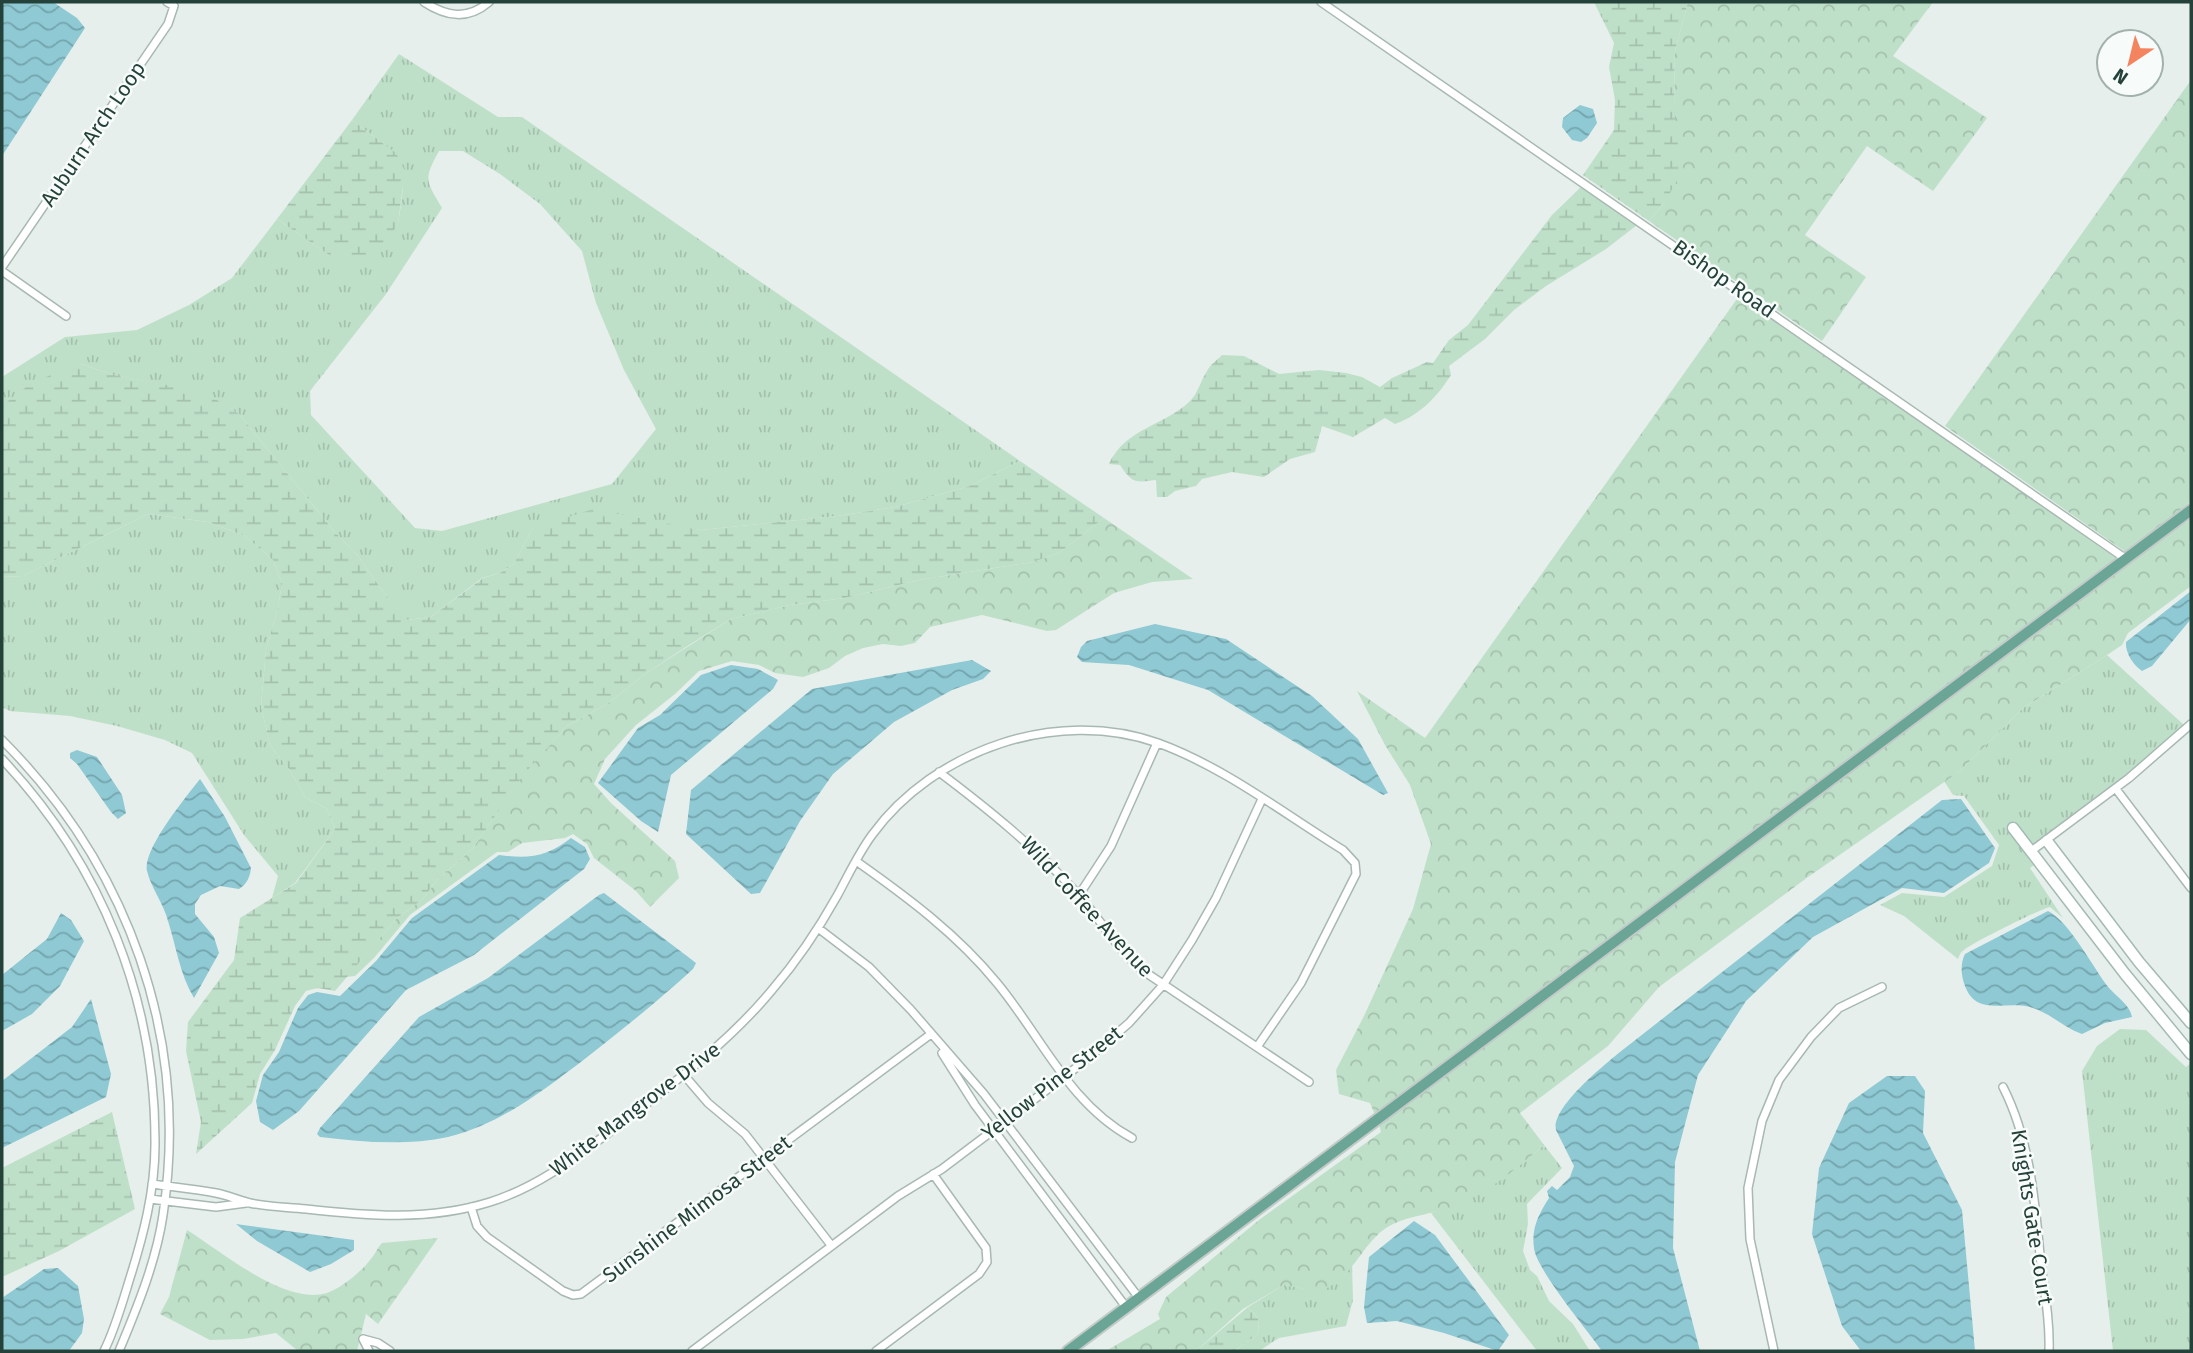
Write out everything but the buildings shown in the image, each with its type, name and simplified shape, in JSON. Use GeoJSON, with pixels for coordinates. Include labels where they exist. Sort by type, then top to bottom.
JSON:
{"type":"FeatureCollection","features":[{"type":"Feature","properties":{"kind":"main road"},"geometry":{"type":"LineString","coordinates":[[1068,1351],[2191,510]]}},
{"type":"Feature","properties":{"kind":"street","name":"Auburn Arch Loop"},"geometry":{"type":"LineString","coordinates":[[2,269],[168,24],[174,6],[167,2]]}},
{"type":"Feature","properties":{"kind":"street"},"geometry":{"type":"LineString","coordinates":[[425,2],[450,15],[467,15],[480,10],[489,2]]}},
{"type":"Feature","properties":{"kind":"street","name":"Bishop Road"},"geometry":{"type":"LineString","coordinates":[[1321,2],[2126,559]]}},
{"type":"Feature","properties":{"kind":"street"},"geometry":{"type":"LineString","coordinates":[[2,269],[66,316]]}},
{"type":"Feature","properties":{"kind":"street"},"geometry":{"type":"LineString","coordinates":[[2030,852],[2116,789],[2191,724]]}},
{"type":"Feature","properties":{"kind":"street","name":"White Mangrove Drive"},"geometry":{"type":"LineString","coordinates":[[152,1184],[216,1193],[250,1203],[369,1216],[410,1216],[471,1207],[509,1195],[556,1171],[684,1075],[718,1046],[762,1002],[818,929],[874,832],[911,793],[939,772],[997,744],[1035,734],[1106,733],[1157,743],[1190,757],[1262,799],[1343,850],[1355,863],[1356,874],[1301,982],[1257,1047]]}},
{"type":"Feature","properties":{"kind":"street"},"geometry":{"type":"LineString","coordinates":[[2,740],[40,781],[68,818],[108,881],[129,925],[155,1005],[166,1071],[169,1150],[165,1201],[151,1266],[119,1351]]}},
{"type":"Feature","properties":{"kind":"street"},"geometry":{"type":"LineString","coordinates":[[1079,895],[1111,846],[1157,743]]}},
{"type":"Feature","properties":{"kind":"street"},"geometry":{"type":"LineString","coordinates":[[2,759],[28,786],[60,828],[117,934],[139,1008],[150,1070],[155,1145],[150,1199],[144,1231],[104,1351]]}},
{"type":"Feature","properties":{"kind":"street","name":"Wild Coffee Avenue"},"geometry":{"type":"LineString","coordinates":[[939,772],[1013,830],[1079,895],[1128,957],[1163,985],[1309,1082]]}},
{"type":"Feature","properties":{"kind":"street"},"geometry":{"type":"LineString","coordinates":[[2116,789],[2191,888]]}},
{"type":"Feature","properties":{"kind":"street","name":"Yellow Pine Street"},"geometry":{"type":"LineString","coordinates":[[692,1351],[906,1189],[933,1174],[1065,1077],[1122,1030],[1163,985],[1192,940],[1216,898],[1262,799]]}},
{"type":"Feature","properties":{"kind":"street"},"geometry":{"type":"LineString","coordinates":[[2012,828],[2191,1054]]}},
{"type":"Feature","properties":{"kind":"street"},"geometry":{"type":"LineString","coordinates":[[2047,841],[2139,962],[2191,1023]]}},
{"type":"Feature","properties":{"kind":"street"},"geometry":{"type":"LineString","coordinates":[[856,861],[922,909],[966,949],[1008,996],[1077,1094],[1104,1121],[1132,1138]]}},
{"type":"Feature","properties":{"kind":"street"},"geometry":{"type":"LineString","coordinates":[[818,929],[883,980],[984,1094],[1139,1298]]}},
{"type":"Feature","properties":{"kind":"street"},"geometry":{"type":"LineString","coordinates":[[1774,1351],[1750,1239],[1748,1188],[1762,1121],[1779,1080],[1811,1037],[1839,1008],[1882,987]]}},
{"type":"Feature","properties":{"kind":"street"},"geometry":{"type":"LineString","coordinates":[[931,1034],[970,1098],[1126,1307]]}},
{"type":"Feature","properties":{"kind":"street","name":"Sunshine Mimosa Street"},"geometry":{"type":"LineString","coordinates":[[471,1207],[477,1226],[493,1242],[563,1291],[573,1295],[581,1294],[931,1034]]}},
{"type":"Feature","properties":{"kind":"street"},"geometry":{"type":"LineString","coordinates":[[684,1075],[708,1103],[737,1126],[831,1245]]}},
{"type":"Feature","properties":{"kind":"street","name":"Knights Gate Court"},"geometry":{"type":"LineString","coordinates":[[2003,1087],[2024,1137],[2035,1212],[2049,1351]]}},
{"type":"Feature","properties":{"kind":"street"},"geometry":{"type":"LineString","coordinates":[[876,1351],[979,1274],[987,1262],[986,1248],[933,1174]]}},
{"type":"Feature","properties":{"kind":"street","name":"White Mangrove Drive"},"geometry":{"type":"LineString","coordinates":[[150,1199],[216,1207],[250,1203]]}},
{"type":"Feature","properties":{"kind":"street"},"geometry":{"type":"LineString","coordinates":[[369,1351],[363,1339],[378,1343],[390,1351]]}},
{"type":"Feature","properties":{"kind":"green space"},"geometry":{"type":"Polygon","coordinates":[[[1594,2],[1688,2],[1675,51],[1674,108],[1681,173],[1665,202],[1649,221],[1583,175],[1614,130],[1615,100],[1609,67],[1614,43],[1594,2]]]}},
{"type":"Feature","properties":{"kind":"green space"},"geometry":{"type":"Polygon","coordinates":[[[1688,2],[1933,2],[1893,56],[1987,118],[1933,191],[1867,146],[1805,235],[1866,277],[1822,341],[1649,221],[1665,202],[1674,108],[1675,51],[1688,2]]]}},
{"type":"Feature","properties":{"kind":"green space"},"geometry":{"type":"Polygon","coordinates":[[[399,54],[498,117],[522,117],[1020,461],[970,486],[895,507],[837,516],[701,530],[654,523],[532,529],[514,564],[500,573],[482,578],[431,617],[407,620],[358,556],[334,531],[239,414],[204,393],[114,375],[81,364],[2,407],[2,377],[65,337],[137,330],[189,305],[232,278],[277,219],[329,255],[398,224],[403,184],[403,172],[399,162],[384,144],[352,120],[399,54]],[[439,151],[430,168],[428,180],[442,208],[386,294],[310,391],[311,415],[415,528],[442,531],[612,484],[656,429],[624,370],[596,303],[582,251],[540,204],[463,151],[439,151]]]}},
{"type":"Feature","properties":{"kind":"green space"},"geometry":{"type":"Polygon","coordinates":[[[2191,80],[2191,501],[2127,553],[1945,426],[2191,80]]]}},
{"type":"Feature","properties":{"kind":"green space"},"geometry":{"type":"Polygon","coordinates":[[[352,120],[396,153],[405,171],[398,224],[378,254],[357,262],[329,255],[277,219],[352,120]]]}},
{"type":"Feature","properties":{"kind":"green space"},"geometry":{"type":"Polygon","coordinates":[[[1581,187],[1637,225],[1606,249],[1546,286],[1514,310],[1485,339],[1449,366],[1451,375],[1446,383],[1434,398],[1412,416],[1395,424],[1385,418],[1353,437],[1322,426],[1315,452],[1290,459],[1264,477],[1232,472],[1202,479],[1196,486],[1175,491],[1167,497],[1157,497],[1156,480],[1135,480],[1120,465],[1109,464],[1125,442],[1191,400],[1208,369],[1222,355],[1244,356],[1279,374],[1319,370],[1346,373],[1362,377],[1380,387],[1392,378],[1427,362],[1433,363],[1449,340],[1468,325],[1552,215],[1581,187]]]}},
{"type":"Feature","properties":{"kind":"green space"},"geometry":{"type":"Polygon","coordinates":[[[1739,296],[2118,559],[1375,1115],[1370,1103],[1339,1094],[1336,1070],[1413,909],[1431,844],[1410,785],[1385,745],[1357,691],[1425,738],[1739,296]]]}},
{"type":"Feature","properties":{"kind":"green space"},"geometry":{"type":"Polygon","coordinates":[[[81,364],[114,375],[204,392],[239,414],[408,620],[431,617],[483,578],[500,573],[514,564],[532,529],[593,509],[701,530],[837,516],[895,507],[970,486],[1020,461],[1104,518],[1059,553],[1033,562],[919,580],[845,598],[790,605],[731,619],[648,672],[607,704],[567,726],[524,774],[473,848],[436,881],[423,899],[396,919],[335,991],[318,988],[306,991],[295,1006],[275,1050],[260,1074],[252,1103],[196,1154],[201,1122],[186,1051],[188,1022],[234,960],[240,918],[296,883],[335,829],[327,809],[305,797],[289,769],[270,745],[261,706],[266,650],[282,583],[273,560],[245,536],[208,522],[148,514],[23,576],[2,577],[2,407],[29,386],[81,364]]]}},
{"type":"Feature","properties":{"kind":"green space"},"geometry":{"type":"Polygon","coordinates":[[[148,514],[208,522],[245,536],[273,560],[282,583],[266,650],[261,706],[270,745],[289,769],[305,797],[327,809],[335,829],[295,883],[272,898],[278,876],[244,835],[192,753],[165,740],[117,726],[70,716],[10,711],[2,707],[2,577],[23,576],[148,514]]]}},
{"type":"Feature","properties":{"kind":"green space"},"geometry":{"type":"Polygon","coordinates":[[[1104,518],[1193,579],[1152,582],[1114,593],[1056,630],[1047,631],[982,615],[930,627],[915,643],[863,648],[845,656],[829,668],[803,677],[775,673],[759,665],[732,661],[699,671],[636,725],[605,759],[594,784],[675,861],[679,878],[650,907],[636,891],[594,858],[587,844],[573,834],[565,838],[522,843],[508,852],[497,852],[410,915],[374,958],[355,976],[346,977],[396,919],[423,899],[436,881],[473,848],[524,773],[567,726],[607,704],[648,672],[731,619],[790,605],[845,598],[919,580],[1033,562],[1059,553],[1104,518]]]}},
{"type":"Feature","properties":{"kind":"green space"},"geometry":{"type":"Polygon","coordinates":[[[2191,519],[2191,586],[2128,633],[2122,645],[2023,708],[1960,771],[1808,877],[1659,987],[1608,1046],[1520,1113],[1544,1145],[1513,1171],[1467,1201],[1400,1221],[1383,1230],[1345,1274],[1327,1288],[1311,1290],[1284,1285],[1243,1309],[1196,1351],[1106,1351],[1160,1319],[1158,1314],[1166,1297],[1259,1220],[1381,1132],[1379,1124],[2191,519]]]}},
{"type":"Feature","properties":{"kind":"green space"},"geometry":{"type":"Polygon","coordinates":[[[2107,655],[2184,725],[2126,775],[2032,845],[2014,821],[2006,827],[2034,865],[2030,868],[2063,918],[2050,907],[2044,909],[1970,946],[1958,959],[1904,916],[1880,905],[1902,893],[1944,897],[1992,866],[1999,845],[1964,796],[1953,795],[1944,781],[1960,771],[2023,708],[2107,655]]]}},
{"type":"Feature","properties":{"kind":"green space"},"geometry":{"type":"Polygon","coordinates":[[[2120,1029],[2146,1030],[2186,1067],[2191,1063],[2191,1351],[2113,1351],[2082,1071],[2097,1046],[2120,1029]]]}},
{"type":"Feature","properties":{"kind":"green space"},"geometry":{"type":"Polygon","coordinates":[[[112,1112],[135,1209],[59,1251],[2,1277],[2,1168],[112,1112]]]}},
{"type":"Feature","properties":{"kind":"green space"},"geometry":{"type":"Polygon","coordinates":[[[1544,1145],[1562,1168],[1527,1204],[1528,1224],[1523,1251],[1530,1270],[1537,1276],[1549,1301],[1573,1324],[1590,1351],[1537,1351],[1431,1213],[1462,1201],[1491,1185],[1544,1145]]]}},
{"type":"Feature","properties":{"kind":"green space"},"geometry":{"type":"Polygon","coordinates":[[[187,1230],[254,1274],[292,1292],[310,1295],[327,1293],[344,1284],[366,1265],[382,1243],[438,1238],[378,1324],[366,1314],[357,1351],[298,1351],[276,1333],[243,1339],[210,1340],[160,1314],[169,1297],[187,1230]]]}},
{"type":"Feature","properties":{"kind":"green space"},"geometry":{"type":"Polygon","coordinates":[[[1352,1265],[1353,1300],[1346,1326],[1279,1338],[1259,1351],[1234,1351],[1258,1334],[1259,1320],[1248,1307],[1284,1285],[1306,1289],[1343,1276],[1352,1265]]]}},
{"type":"Feature","properties":{"kind":"green space"},"geometry":{"type":"Polygon","coordinates":[[[1248,1307],[1259,1320],[1258,1334],[1234,1351],[1196,1351],[1248,1307]]]}},
{"type":"Feature","properties":{"kind":"water"},"geometry":{"type":"Polygon","coordinates":[[[2,2],[53,2],[77,18],[85,28],[2,156],[2,2]]]}},
{"type":"Feature","properties":{"kind":"water"},"geometry":{"type":"Polygon","coordinates":[[[1580,105],[1593,109],[1597,123],[1581,142],[1572,140],[1562,127],[1563,118],[1580,105]]]}},
{"type":"Feature","properties":{"kind":"water"},"geometry":{"type":"Polygon","coordinates":[[[2191,591],[2191,619],[2152,666],[2142,671],[2130,658],[2126,642],[2191,591]]]}},
{"type":"Feature","properties":{"kind":"water"},"geometry":{"type":"Polygon","coordinates":[[[1155,624],[1226,639],[1312,696],[1358,739],[1388,793],[1383,795],[1208,690],[1129,665],[1082,662],[1077,657],[1087,641],[1155,624]]]}},
{"type":"Feature","properties":{"kind":"water"},"geometry":{"type":"Polygon","coordinates":[[[972,660],[991,671],[983,679],[952,690],[894,722],[833,774],[800,821],[760,893],[751,894],[686,834],[691,790],[812,689],[972,660]]]}},
{"type":"Feature","properties":{"kind":"water"},"geometry":{"type":"Polygon","coordinates":[[[731,665],[758,669],[778,680],[773,689],[671,775],[658,832],[641,821],[598,783],[638,728],[660,715],[701,675],[731,665]]]}},
{"type":"Feature","properties":{"kind":"water"},"geometry":{"type":"Polygon","coordinates":[[[77,750],[97,757],[122,795],[126,813],[118,819],[70,758],[70,753],[77,750]]]}},
{"type":"Feature","properties":{"kind":"water"},"geometry":{"type":"Polygon","coordinates":[[[200,779],[225,817],[251,868],[248,880],[239,889],[220,886],[201,895],[195,904],[195,914],[214,937],[219,953],[194,998],[182,970],[166,915],[151,884],[147,862],[158,837],[200,779]]]}},
{"type":"Feature","properties":{"kind":"water"},"geometry":{"type":"Polygon","coordinates":[[[1961,799],[1995,848],[1989,863],[1944,893],[1902,888],[1813,937],[1746,1001],[1698,1075],[1675,1162],[1673,1248],[1700,1351],[1602,1351],[1553,1285],[1534,1248],[1535,1228],[1549,1198],[1547,1191],[1552,1186],[1557,1190],[1570,1177],[1574,1166],[1556,1130],[1562,1110],[1580,1088],[1620,1052],[1942,800],[1961,799]]]}},
{"type":"Feature","properties":{"kind":"water"},"geometry":{"type":"Polygon","coordinates":[[[571,838],[585,847],[590,859],[584,869],[474,955],[406,990],[299,1111],[273,1130],[260,1122],[256,1101],[263,1075],[279,1052],[298,1008],[308,995],[317,992],[340,996],[376,961],[412,918],[499,855],[520,857],[546,853],[571,838]]]}},
{"type":"Feature","properties":{"kind":"water"},"geometry":{"type":"Polygon","coordinates":[[[604,893],[696,963],[693,969],[627,1026],[554,1082],[521,1105],[486,1124],[448,1137],[416,1142],[352,1140],[320,1137],[317,1134],[419,1017],[488,978],[604,893]]]}},
{"type":"Feature","properties":{"kind":"water"},"geometry":{"type":"Polygon","coordinates":[[[2048,911],[2073,935],[2109,988],[2129,1009],[2132,1017],[2105,1023],[2082,1034],[2033,1008],[1985,1005],[1970,996],[1962,974],[1965,954],[2048,911]]]}},
{"type":"Feature","properties":{"kind":"water"},"geometry":{"type":"Polygon","coordinates":[[[61,913],[71,920],[84,941],[60,986],[32,1014],[2,1031],[2,975],[47,939],[61,913]]]}},
{"type":"Feature","properties":{"kind":"water"},"geometry":{"type":"Polygon","coordinates":[[[91,999],[111,1074],[106,1097],[2,1148],[2,1081],[72,1027],[91,999]]]}},
{"type":"Feature","properties":{"kind":"water"},"geometry":{"type":"Polygon","coordinates":[[[1887,1076],[1915,1076],[1925,1091],[1923,1133],[1962,1210],[1975,1351],[1861,1351],[1842,1326],[1812,1234],[1819,1168],[1849,1103],[1887,1076]]]}},
{"type":"Feature","properties":{"kind":"water"},"geometry":{"type":"Polygon","coordinates":[[[1414,1221],[1435,1235],[1509,1335],[1498,1351],[1397,1321],[1367,1323],[1364,1307],[1369,1257],[1414,1221]]]}},
{"type":"Feature","properties":{"kind":"water"},"geometry":{"type":"Polygon","coordinates":[[[236,1224],[354,1240],[354,1250],[331,1264],[310,1272],[257,1241],[236,1224]]]}},
{"type":"Feature","properties":{"kind":"water"},"geometry":{"type":"Polygon","coordinates":[[[58,1268],[78,1286],[84,1319],[82,1333],[69,1351],[2,1351],[2,1298],[44,1269],[58,1268]]]}}]}
